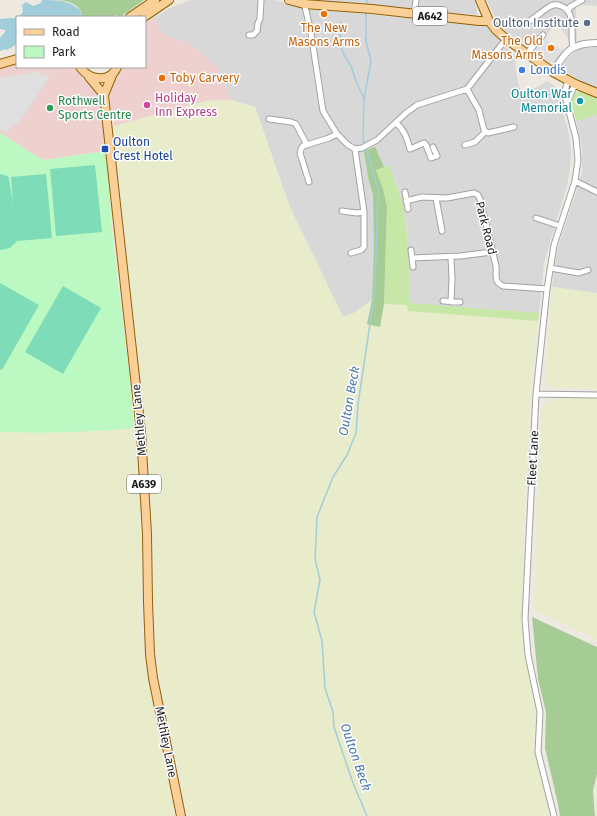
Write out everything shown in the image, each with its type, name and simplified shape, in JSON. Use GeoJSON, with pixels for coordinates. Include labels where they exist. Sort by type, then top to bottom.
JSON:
{"type":"FeatureCollection","features":[{"type":"Feature","properties":{"kind":"main road"},"geometry":{"type":"LineString","coordinates":[[131,16],[155,0]]}},
{"type":"Feature","properties":{"kind":"main road"},"geometry":{"type":"LineString","coordinates":[[145,16],[169,0]]}},
{"type":"Feature","properties":{"kind":"main road","name":"A642"},"geometry":{"type":"LineString","coordinates":[[289,0],[489,21]]}},
{"type":"Feature","properties":{"kind":"main road"},"geometry":{"type":"LineString","coordinates":[[480,0],[489,21],[506,39],[553,72],[571,82],[597,92]]}},
{"type":"Feature","properties":{"kind":"main road"},"geometry":{"type":"LineString","coordinates":[[0,64],[16,59]]}},
{"type":"Feature","properties":{"kind":"main road"},"geometry":{"type":"LineString","coordinates":[[81,68],[104,95]]}},
{"type":"Feature","properties":{"kind":"main road"},"geometry":{"type":"LineString","coordinates":[[88,76],[102,78],[115,70]]}},
{"type":"Feature","properties":{"kind":"main road","name":"Methley Lane"},"geometry":{"type":"LineString","coordinates":[[115,70],[104,95],[141,432],[147,534],[150,654],[156,694],[181,816]]}},
{"type":"Feature","properties":{"kind":"street"},"geometry":{"type":"LineString","coordinates":[[249,35],[253,35],[257,31],[260,20],[261,0]]}},
{"type":"Feature","properties":{"kind":"street"},"geometry":{"type":"LineString","coordinates":[[414,14],[416,0]]}},
{"type":"Feature","properties":{"kind":"street"},"geometry":{"type":"LineString","coordinates":[[548,0],[550,6]]}},
{"type":"Feature","properties":{"kind":"street"},"geometry":{"type":"LineString","coordinates":[[568,10],[570,7],[582,0]]}},
{"type":"Feature","properties":{"kind":"street"},"geometry":{"type":"LineString","coordinates":[[304,2],[311,34],[322,107],[337,134],[348,145],[355,149],[362,148],[381,138],[410,110],[421,103],[467,89],[506,39]]}},
{"type":"Feature","properties":{"kind":"street"},"geometry":{"type":"LineString","coordinates":[[526,23],[536,18],[550,6],[555,4],[562,6],[568,10],[571,22],[572,48]]}},
{"type":"Feature","properties":{"kind":"street"},"geometry":{"type":"LineString","coordinates":[[527,53],[544,35]]}},
{"type":"Feature","properties":{"kind":"street"},"geometry":{"type":"LineString","coordinates":[[553,72],[560,60],[572,48],[582,43],[597,43]]}},
{"type":"Feature","properties":{"kind":"street","name":"Fleet Lane"},"geometry":{"type":"LineString","coordinates":[[554,816],[538,752],[539,708],[528,655],[525,628],[536,394],[547,289],[554,245],[575,181],[578,160],[578,149],[573,122],[565,91],[571,82]]}},
{"type":"Feature","properties":{"kind":"street"},"geometry":{"type":"LineString","coordinates":[[467,89],[479,110],[484,130],[486,132]]}},
{"type":"Feature","properties":{"kind":"street"},"geometry":{"type":"LineString","coordinates":[[269,120],[291,122],[296,124],[307,145]]}},
{"type":"Feature","properties":{"kind":"street"},"geometry":{"type":"LineString","coordinates":[[396,123],[405,133],[410,149],[424,143],[431,158],[437,156],[433,147]]}},
{"type":"Feature","properties":{"kind":"street"},"geometry":{"type":"LineString","coordinates":[[466,145],[475,142],[486,132],[488,133],[514,127]]}},
{"type":"Feature","properties":{"kind":"street"},"geometry":{"type":"LineString","coordinates":[[308,182],[300,153],[302,147],[337,134]]}},
{"type":"Feature","properties":{"kind":"street"},"geometry":{"type":"LineString","coordinates":[[351,253],[361,250],[364,246],[364,212],[355,149]]}},
{"type":"Feature","properties":{"kind":"street"},"geometry":{"type":"LineString","coordinates":[[575,181],[597,192]]}},
{"type":"Feature","properties":{"kind":"street"},"geometry":{"type":"LineString","coordinates":[[405,192],[408,209]]}},
{"type":"Feature","properties":{"kind":"street","name":"Park Road"},"geometry":{"type":"LineString","coordinates":[[406,201],[422,197],[452,197],[471,193],[478,195],[496,269],[496,280],[500,285],[547,289]]}},
{"type":"Feature","properties":{"kind":"street"},"geometry":{"type":"LineString","coordinates":[[436,198],[442,231]]}},
{"type":"Feature","properties":{"kind":"street"},"geometry":{"type":"LineString","coordinates":[[342,211],[357,213],[364,212]]}},
{"type":"Feature","properties":{"kind":"street"},"geometry":{"type":"LineString","coordinates":[[536,218],[560,226]]}},
{"type":"Feature","properties":{"kind":"street"},"geometry":{"type":"LineString","coordinates":[[411,250],[413,266]]}},
{"type":"Feature","properties":{"kind":"street"},"geometry":{"type":"LineString","coordinates":[[412,258],[451,257],[492,252]]}},
{"type":"Feature","properties":{"kind":"street"},"geometry":{"type":"LineString","coordinates":[[451,257],[451,302]]}},
{"type":"Feature","properties":{"kind":"street"},"geometry":{"type":"LineString","coordinates":[[550,268],[579,273],[589,269]]}},
{"type":"Feature","properties":{"kind":"street"},"geometry":{"type":"LineString","coordinates":[[443,301],[460,302]]}},
{"type":"Feature","properties":{"kind":"street"},"geometry":{"type":"LineString","coordinates":[[536,394],[597,394]]}},
{"type":"Feature","properties":{"kind":"shaded area"},"geometry":{"type":"Polygon","coordinates":[[[191,0],[275,0],[308,9],[486,25],[509,50],[516,54],[515,65],[519,88],[528,92],[547,81],[556,87],[569,135],[571,151],[570,169],[567,186],[544,263],[539,313],[410,303],[407,230],[404,211],[397,185],[389,165],[384,167],[374,147],[365,151],[368,177],[373,195],[374,249],[372,300],[354,313],[343,317],[289,205],[255,107],[231,100],[218,68],[189,43],[163,34],[153,18],[168,9],[191,0]]]}},
{"type":"Feature","properties":{"kind":"shaded area"},"geometry":{"type":"Polygon","coordinates":[[[305,0],[476,0],[477,15],[347,3],[305,0]]]}},
{"type":"Feature","properties":{"kind":"shaded area"},"geometry":{"type":"Polygon","coordinates":[[[487,0],[597,0],[597,6],[576,5],[577,40],[569,45],[569,39],[557,24],[552,27],[532,51],[508,34],[496,19],[487,0]]]}},
{"type":"Feature","properties":{"kind":"shaded area"},"geometry":{"type":"Polygon","coordinates":[[[153,18],[163,34],[189,43],[218,68],[231,100],[206,101],[114,126],[113,115],[110,107],[110,90],[113,82],[123,68],[146,68],[146,22],[153,18]]]}},
{"type":"Feature","properties":{"kind":"shaded area"},"geometry":{"type":"Polygon","coordinates":[[[544,38],[563,51],[554,62],[549,63],[532,51],[544,38]]]}},
{"type":"Feature","properties":{"kind":"shaded area"},"geometry":{"type":"Polygon","coordinates":[[[597,46],[597,88],[579,81],[563,68],[566,61],[577,50],[585,47],[597,46]]]}},
{"type":"Feature","properties":{"kind":"shaded area"},"geometry":{"type":"Polygon","coordinates":[[[16,64],[16,68],[74,68],[94,90],[99,98],[106,151],[43,160],[0,133],[0,69],[16,64]]]}},
{"type":"Feature","properties":{"kind":"shaded area"},"geometry":{"type":"Polygon","coordinates":[[[40,71],[41,76],[48,74],[49,78],[17,126],[13,124],[6,134],[0,129],[0,78],[40,71]]]}},
{"type":"Feature","properties":{"kind":"shaded area"},"geometry":{"type":"Polygon","coordinates":[[[597,115],[597,293],[552,287],[557,250],[582,174],[582,148],[576,121],[597,115]]]}},
{"type":"Feature","properties":{"kind":"green space"},"geometry":{"type":"Polygon","coordinates":[[[59,0],[144,0],[121,16],[82,16],[80,9],[67,1],[59,0]]]}},
{"type":"Feature","properties":{"kind":"green space"},"geometry":{"type":"Polygon","coordinates":[[[579,91],[597,96],[597,115],[576,121],[572,100],[575,94],[579,91]]]}},
{"type":"Feature","properties":{"kind":"green space"},"geometry":{"type":"Polygon","coordinates":[[[231,100],[255,107],[289,205],[343,317],[354,313],[372,300],[367,324],[380,327],[384,304],[407,305],[409,311],[538,321],[531,388],[524,526],[522,622],[527,662],[536,710],[537,727],[534,740],[534,751],[550,816],[188,816],[159,676],[155,637],[154,541],[146,429],[114,126],[206,101],[231,100]]]}},
{"type":"Feature","properties":{"kind":"green space"},"geometry":{"type":"Polygon","coordinates":[[[0,133],[43,160],[106,151],[113,241],[130,381],[134,428],[100,431],[34,433],[0,432],[0,133]]]}},
{"type":"Feature","properties":{"kind":"green space"},"geometry":{"type":"Polygon","coordinates":[[[375,147],[384,167],[376,170],[387,206],[384,304],[380,327],[367,324],[372,300],[374,249],[373,195],[368,177],[364,151],[375,147]]]}},
{"type":"Feature","properties":{"kind":"green space"},"geometry":{"type":"Polygon","coordinates":[[[95,165],[102,232],[56,236],[50,169],[95,165]]]}},
{"type":"Feature","properties":{"kind":"green space"},"geometry":{"type":"Polygon","coordinates":[[[389,165],[400,194],[406,223],[410,303],[539,313],[538,321],[408,311],[407,305],[384,304],[387,206],[383,189],[375,170],[389,165]]]}},
{"type":"Feature","properties":{"kind":"green space"},"geometry":{"type":"Polygon","coordinates":[[[0,174],[8,176],[13,205],[11,177],[46,174],[52,238],[17,241],[10,248],[0,250],[0,174]]]}},
{"type":"Feature","properties":{"kind":"green space"},"geometry":{"type":"Polygon","coordinates":[[[0,283],[39,305],[2,370],[0,369],[0,283]]]}},
{"type":"Feature","properties":{"kind":"green space"},"geometry":{"type":"Polygon","coordinates":[[[63,286],[101,308],[63,374],[25,352],[63,286]]]}},
{"type":"Feature","properties":{"kind":"green space"},"geometry":{"type":"Polygon","coordinates":[[[552,287],[597,293],[597,389],[556,388],[550,386],[546,382],[545,378],[552,287]]]}},
{"type":"Feature","properties":{"kind":"green space"},"geometry":{"type":"Polygon","coordinates":[[[560,398],[597,398],[597,640],[534,609],[541,413],[547,402],[560,398]]]}},
{"type":"Feature","properties":{"kind":"green space"},"geometry":{"type":"Polygon","coordinates":[[[134,428],[142,554],[142,638],[159,738],[175,816],[0,816],[0,432],[85,432],[134,428]]]}},
{"type":"Feature","properties":{"kind":"green space"},"geometry":{"type":"Polygon","coordinates":[[[532,617],[597,647],[597,774],[593,791],[595,816],[560,816],[545,748],[546,712],[538,679],[532,617]]]}},
{"type":"Feature","properties":{"kind":"water"},"geometry":{"type":"Polygon","coordinates":[[[42,0],[67,2],[80,10],[82,16],[18,16],[23,12],[22,5],[26,2],[33,6],[41,3],[42,0]]]}},
{"type":"Feature","properties":{"kind":"water"},"geometry":{"type":"Polygon","coordinates":[[[16,17],[16,45],[7,50],[5,49],[0,51],[0,38],[5,30],[0,29],[0,19],[16,17]]]}},
{"type":"Feature","properties":{"kind":"waterway","name":"Oulton Beck"},"geometry":{"type":"LineString","coordinates":[[366,6],[367,0]]}},
{"type":"Feature","properties":{"kind":"waterway","name":"Oulton Beck"},"geometry":{"type":"LineString","coordinates":[[365,144],[363,140],[364,99],[371,61],[366,41],[366,12]]}},
{"type":"Feature","properties":{"kind":"waterway"},"geometry":{"type":"LineString","coordinates":[[341,22],[340,43],[364,98]]}},
{"type":"Feature","properties":{"kind":"waterway","name":"Oulton Beck"},"geometry":{"type":"LineString","coordinates":[[366,148],[378,189],[375,290],[358,404],[356,433],[347,455],[333,477],[317,517],[315,559],[320,580],[314,612],[322,641],[325,688],[333,712],[334,727],[353,783],[367,816]]}},
{"type":"Feature","properties":{"kind":"place","name":"The New Masons Arms"},"geometry":{"type":"Point","coordinates":[324,14]}},
{"type":"Feature","properties":{"kind":"place","name":"Oulton Institute"},"geometry":{"type":"Point","coordinates":[587,23]}},
{"type":"Feature","properties":{"kind":"place","name":"The Old Masons Arms"},"geometry":{"type":"Point","coordinates":[551,48]}},
{"type":"Feature","properties":{"kind":"place","name":"Londis"},"geometry":{"type":"Point","coordinates":[522,70]}},
{"type":"Feature","properties":{"kind":"place","name":"Toby Carvery"},"geometry":{"type":"Point","coordinates":[162,78]}},
{"type":"Feature","properties":{"kind":"place","name":"Oulton War Memorial"},"geometry":{"type":"Point","coordinates":[580,101]}},
{"type":"Feature","properties":{"kind":"place","name":"Holiday Inn Express"},"geometry":{"type":"Point","coordinates":[147,105]}},
{"type":"Feature","properties":{"kind":"place","name":"Rothwell Sports Centre"},"geometry":{"type":"Point","coordinates":[50,108]}},
{"type":"Feature","properties":{"kind":"place","name":"Oulton Crest Hotel"},"geometry":{"type":"Point","coordinates":[105,149]}}]}
